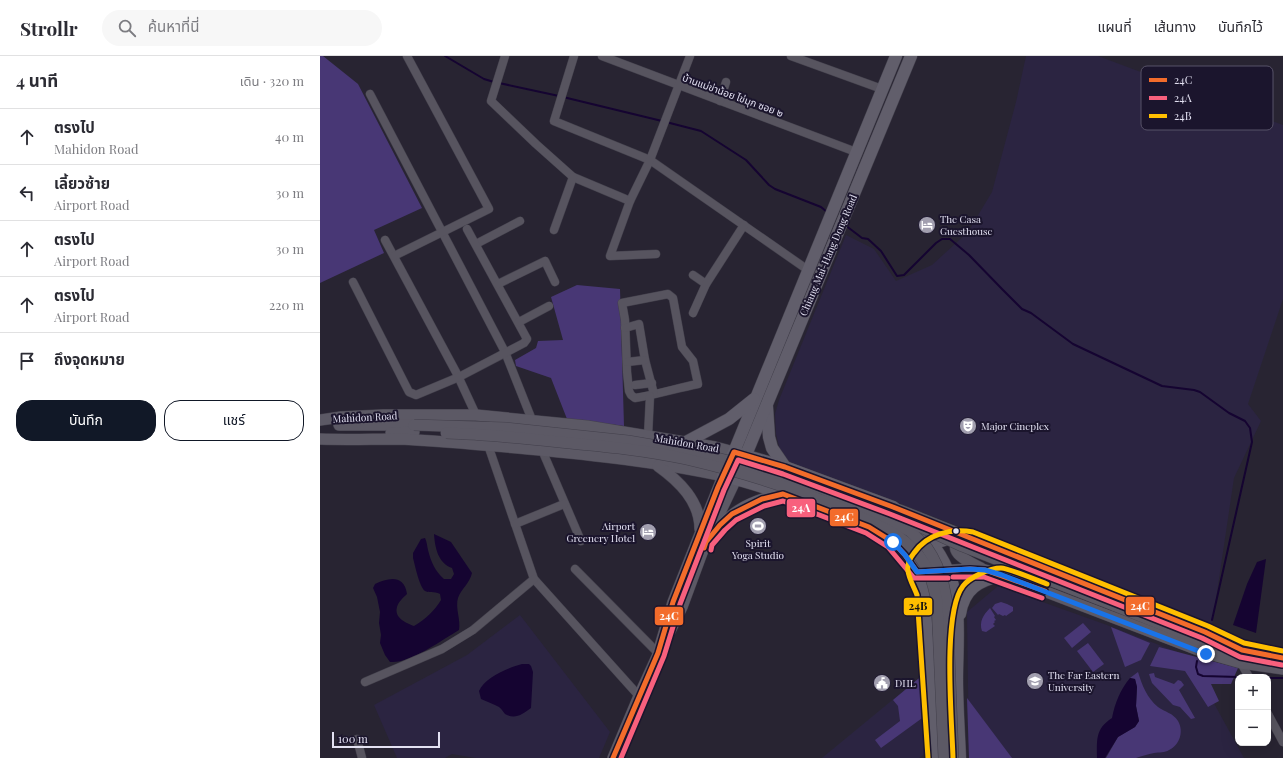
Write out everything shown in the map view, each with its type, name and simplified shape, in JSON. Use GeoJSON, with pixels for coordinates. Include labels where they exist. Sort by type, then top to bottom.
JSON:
{"type":"FeatureCollection","features":[{"type":"Feature","properties":{"kind":"main road","name":"Chiang Mai-Hang Dong Road"},"geometry":{"type":"LineString","coordinates":[[739,454],[755,399],[896,56]]}},
{"type":"Feature","properties":{"kind":"main road","name":"Chiang Mai-Hang Dong Road"},"geometry":{"type":"LineString","coordinates":[[739,454],[767,402],[911,56]]}},
{"type":"Feature","properties":{"kind":"main road"},"geometry":{"type":"LineString","coordinates":[[686,442],[729,419],[755,399]]}},
{"type":"Feature","properties":{"kind":"main road"},"geometry":{"type":"LineString","coordinates":[[767,402],[769,437],[772,448],[785,467]]}},
{"type":"Feature","properties":{"kind":"main road","name":"Mahidon Road"},"geometry":{"type":"LineString","coordinates":[[320,420],[341,417],[383,415],[476,415],[609,429],[686,442],[739,454],[785,467],[893,507],[908,518],[932,544],[948,571],[955,593],[958,627],[957,651],[960,758]]}},
{"type":"Feature","properties":{"kind":"main road","name":"Mahidon Road"},"geometry":{"type":"LineString","coordinates":[[320,425],[414,428],[506,428],[635,442],[692,452],[737,463],[823,489],[910,531],[927,548],[937,566],[945,592],[948,614],[953,758]]}},
{"type":"Feature","properties":{"kind":"main road","name":"Mahidon Road"},"geometry":{"type":"LineString","coordinates":[[320,436],[414,428],[507,436],[624,449],[685,459],[752,477],[836,506],[879,526],[901,538],[914,550],[928,568],[934,586],[937,602],[944,758]]}},
{"type":"Feature","properties":{"kind":"main road"},"geometry":{"type":"LineString","coordinates":[[605,457],[616,452],[619,444],[617,435],[609,429]]}},
{"type":"Feature","properties":{"kind":"main road","name":"Mahidon Road"},"geometry":{"type":"LineString","coordinates":[[320,439],[398,440],[488,445],[605,457],[655,464],[736,479],[783,494],[869,527],[893,542],[905,555],[916,571],[924,593],[935,758]]}},
{"type":"Feature","properties":{"kind":"main road"},"geometry":{"type":"LineString","coordinates":[[613,758],[658,653],[682,607],[723,476],[739,454]]}},
{"type":"Feature","properties":{"kind":"main road"},"geometry":{"type":"LineString","coordinates":[[703,538],[736,479],[739,454]]}},
{"type":"Feature","properties":{"kind":"main road"},"geometry":{"type":"LineString","coordinates":[[655,464],[673,476],[690,496],[697,510],[703,538]]}},
{"type":"Feature","properties":{"kind":"main road"},"geometry":{"type":"LineString","coordinates":[[823,489],[884,510],[962,546],[1202,641],[1283,658]]}},
{"type":"Feature","properties":{"kind":"main road"},"geometry":{"type":"LineString","coordinates":[[703,538],[732,514],[762,499],[783,494]]}},
{"type":"Feature","properties":{"kind":"main road"},"geometry":{"type":"LineString","coordinates":[[893,507],[966,538],[1205,632],[1242,650]]}},
{"type":"Feature","properties":{"kind":"main road"},"geometry":{"type":"LineString","coordinates":[[966,538],[951,538],[932,544],[919,557],[916,571],[985,570]]}},
{"type":"Feature","properties":{"kind":"main road"},"geometry":{"type":"LineString","coordinates":[[966,538],[957,544],[956,548],[958,554],[962,558],[985,570],[1002,575],[1206,654],[1242,663],[1283,669]]}},
{"type":"Feature","properties":{"kind":"main road"},"geometry":{"type":"LineString","coordinates":[[958,627],[961,607],[969,590],[986,579],[1002,575]]}},
{"type":"Feature","properties":{"kind":"main road"},"geometry":{"type":"LineString","coordinates":[[928,651],[933,644],[941,642],[953,645],[957,651]]}},
{"type":"Feature","properties":{"kind":"street"},"geometry":{"type":"LineString","coordinates":[[394,256],[489,209],[407,56]]}},
{"type":"Feature","properties":{"kind":"street"},"geometry":{"type":"LineString","coordinates":[[505,56],[491,101],[573,177],[630,201]]}},
{"type":"Feature","properties":{"kind":"street"},"geometry":{"type":"LineString","coordinates":[[574,56],[554,121],[650,160],[808,270]]}},
{"type":"Feature","properties":{"kind":"street","name":"บ้านแม่ข่าน้อย ไข่มุก ซอย ๒"},"geometry":{"type":"LineString","coordinates":[[602,56],[856,152]]}},
{"type":"Feature","properties":{"kind":"street"},"geometry":{"type":"LineString","coordinates":[[656,254],[610,256],[630,201],[650,160],[690,56]]}},
{"type":"Feature","properties":{"kind":"street"},"geometry":{"type":"LineString","coordinates":[[791,56],[882,89]]}},
{"type":"Feature","properties":{"kind":"street"},"geometry":{"type":"LineString","coordinates":[[720,101],[726,82]]}},
{"type":"Feature","properties":{"kind":"street"},"geometry":{"type":"LineString","coordinates":[[370,94],[505,352],[532,420]]}},
{"type":"Feature","properties":{"kind":"street"},"geometry":{"type":"LineString","coordinates":[[554,230],[573,177]]}},
{"type":"Feature","properties":{"kind":"street"},"geometry":{"type":"LineString","coordinates":[[476,244],[520,221]]}},
{"type":"Feature","properties":{"kind":"street"},"geometry":{"type":"LineString","coordinates":[[693,313],[706,284],[744,225]]}},
{"type":"Feature","properties":{"kind":"street"},"geometry":{"type":"LineString","coordinates":[[353,282],[409,392],[416,395],[458,377],[527,340],[527,337],[467,228]]}},
{"type":"Feature","properties":{"kind":"street"},"geometry":{"type":"LineString","coordinates":[[385,240],[458,377],[476,415]]}},
{"type":"Feature","properties":{"kind":"street"},"geometry":{"type":"LineString","coordinates":[[498,284],[545,261],[555,282]]}},
{"type":"Feature","properties":{"kind":"street"},"geometry":{"type":"LineString","coordinates":[[693,276],[706,284]]}},
{"type":"Feature","properties":{"kind":"street"},"geometry":{"type":"LineString","coordinates":[[668,294],[671,295],[682,347],[693,361],[698,384],[635,398],[629,391],[627,362],[622,303],[668,294]]}},
{"type":"Feature","properties":{"kind":"street"},"geometry":{"type":"LineString","coordinates":[[518,322],[549,306]]}},
{"type":"Feature","properties":{"kind":"street"},"geometry":{"type":"LineString","coordinates":[[625,328],[639,324],[645,360],[652,383],[648,436]]}},
{"type":"Feature","properties":{"kind":"street"},"geometry":{"type":"LineString","coordinates":[[627,362],[645,360]]}},
{"type":"Feature","properties":{"kind":"street"},"geometry":{"type":"LineString","coordinates":[[635,385],[652,383]]}},
{"type":"Feature","properties":{"kind":"street"},"geometry":{"type":"LineString","coordinates":[[488,445],[534,579],[639,696]]}},
{"type":"Feature","properties":{"kind":"street"},"geometry":{"type":"LineString","coordinates":[[542,450],[581,542]]}},
{"type":"Feature","properties":{"kind":"street"},"geometry":{"type":"LineString","coordinates":[[514,524],[564,504]]}},
{"type":"Feature","properties":{"kind":"street"},"geometry":{"type":"LineString","coordinates":[[575,569],[658,653]]}},
{"type":"Feature","properties":{"kind":"street"},"geometry":{"type":"LineString","coordinates":[[365,682],[442,649],[473,630],[534,579]]}},
{"type":"Feature","properties":{"kind":"street"},"geometry":{"type":"LineString","coordinates":[[1242,663],[1248,674]]}},
{"type":"Feature","properties":{"kind":"street"},"geometry":{"type":"LineString","coordinates":[[1271,720],[1283,742]]}},
{"type":"Feature","properties":{"kind":"street"},"geometry":{"type":"LineString","coordinates":[[357,739],[362,758]]}},
{"type":"Feature","properties":{"kind":"shaded area"},"geometry":{"type":"Polygon","coordinates":[[[320,56],[323,56],[358,84],[422,208],[374,230],[384,253],[320,283],[320,56]]]}},
{"type":"Feature","properties":{"kind":"shaded area"},"geometry":{"type":"Polygon","coordinates":[[[1026,56],[1098,56],[1141,72],[1141,130],[1273,130],[1273,121],[1283,125],[1283,299],[1248,404],[1261,421],[1234,478],[1212,626],[896,502],[789,466],[781,454],[776,434],[775,414],[779,400],[846,235],[874,249],[896,281],[932,265],[968,232],[992,192],[1016,102],[1026,56]]]}},
{"type":"Feature","properties":{"kind":"shaded area"},"geometry":{"type":"Polygon","coordinates":[[[577,285],[620,289],[624,426],[567,419],[551,378],[516,366],[515,360],[536,348],[538,341],[563,340],[551,297],[577,285]]]}},
{"type":"Feature","properties":{"kind":"shaded area"},"geometry":{"type":"Polygon","coordinates":[[[434,534],[451,542],[472,573],[457,602],[459,630],[416,655],[398,662],[390,662],[380,643],[380,612],[377,597],[373,588],[375,584],[385,580],[399,580],[403,583],[407,594],[398,605],[397,614],[401,620],[414,626],[426,618],[441,600],[440,594],[425,591],[419,580],[413,553],[421,539],[425,538],[432,562],[441,576],[444,579],[451,579],[454,574],[452,568],[443,563],[440,559],[435,545],[434,534]]]}},
{"type":"Feature","properties":{"kind":"shaded area"},"geometry":{"type":"Polygon","coordinates":[[[1266,559],[1256,633],[1233,625],[1247,584],[1257,562],[1266,559]]]}},
{"type":"Feature","properties":{"kind":"shaded area"},"geometry":{"type":"Polygon","coordinates":[[[998,586],[1188,656],[1235,742],[1235,746],[1237,746],[1244,758],[969,758],[967,612],[998,586]]]}},
{"type":"Feature","properties":{"kind":"shaded area"},"geometry":{"type":"Polygon","coordinates":[[[1001,602],[1013,607],[1013,611],[1006,616],[998,615],[992,608],[995,604],[1001,602]]]}},
{"type":"Feature","properties":{"kind":"shaded area"},"geometry":{"type":"Polygon","coordinates":[[[990,608],[995,616],[994,617],[996,620],[993,624],[995,626],[986,632],[982,631],[982,619],[990,608]]]}},
{"type":"Feature","properties":{"kind":"shaded area"},"geometry":{"type":"Polygon","coordinates":[[[520,615],[610,732],[599,758],[476,758],[452,754],[445,758],[397,758],[374,705],[467,655],[520,615]]]}},
{"type":"Feature","properties":{"kind":"shaded area"},"geometry":{"type":"Polygon","coordinates":[[[1083,623],[1091,632],[1072,648],[1064,638],[1083,623]]]}},
{"type":"Feature","properties":{"kind":"shaded area"},"geometry":{"type":"Polygon","coordinates":[[[1111,627],[1150,643],[1141,660],[1125,667],[1111,627]]]}},
{"type":"Feature","properties":{"kind":"shaded area"},"geometry":{"type":"Polygon","coordinates":[[[1088,643],[1104,664],[1093,672],[1077,651],[1088,643]]]}},
{"type":"Feature","properties":{"kind":"shaded area"},"geometry":{"type":"Polygon","coordinates":[[[1159,647],[1238,668],[1231,684],[1211,684],[1219,701],[1208,707],[1185,671],[1150,666],[1159,647]]]}},
{"type":"Feature","properties":{"kind":"shaded area"},"geometry":{"type":"Polygon","coordinates":[[[522,664],[529,664],[533,672],[531,708],[522,714],[509,716],[499,707],[481,699],[479,691],[486,681],[510,668],[522,664]]]}},
{"type":"Feature","properties":{"kind":"shaded area"},"geometry":{"type":"Polygon","coordinates":[[[1138,672],[1143,686],[1151,700],[1158,707],[1171,714],[1178,721],[1181,729],[1180,737],[1176,745],[1166,752],[1152,753],[1136,758],[1106,758],[1118,737],[1135,727],[1139,721],[1136,706],[1137,687],[1135,679],[1130,678],[1138,672]]]}},
{"type":"Feature","properties":{"kind":"shaded area"},"geometry":{"type":"Polygon","coordinates":[[[1154,673],[1155,677],[1174,684],[1178,680],[1181,681],[1184,685],[1179,690],[1195,718],[1191,719],[1180,707],[1173,705],[1152,683],[1149,674],[1154,673]]]}},
{"type":"Feature","properties":{"kind":"shaded area"},"geometry":{"type":"Polygon","coordinates":[[[924,674],[927,752],[919,758],[822,758],[924,674]]]}},
{"type":"Feature","properties":{"kind":"shaded area"},"geometry":{"type":"Polygon","coordinates":[[[924,674],[925,716],[881,748],[875,740],[900,721],[898,706],[893,700],[924,674]]]}},
{"type":"Feature","properties":{"kind":"shaded area"},"geometry":{"type":"Polygon","coordinates":[[[1130,678],[1135,679],[1137,687],[1136,706],[1139,721],[1135,727],[1118,737],[1105,758],[1097,758],[1098,735],[1102,726],[1112,718],[1118,697],[1130,678]]]}},
{"type":"Feature","properties":{"kind":"shaded area"},"geometry":{"type":"Polygon","coordinates":[[[967,698],[1012,758],[969,758],[967,698]]]}},
{"type":"Feature","properties":{"kind":"waterway"},"geometry":{"type":"LineString","coordinates":[[445,56],[484,79],[494,82]]}},
{"type":"Feature","properties":{"kind":"waterway"},"geometry":{"type":"LineString","coordinates":[[499,83],[559,96]]}},
{"type":"Feature","properties":{"kind":"waterway"},"geometry":{"type":"LineString","coordinates":[[563,97],[662,121]]}},
{"type":"Feature","properties":{"kind":"waterway"},"geometry":{"type":"LineString","coordinates":[[666,122],[701,131],[746,160],[769,185],[775,189],[821,207],[827,212]]}},
{"type":"Feature","properties":{"kind":"waterway"},"geometry":{"type":"LineString","coordinates":[[845,225],[862,238],[868,239],[881,251],[897,276],[904,275],[936,243],[942,239],[950,239],[969,255],[1022,309],[1031,313],[1073,344],[1162,386],[1200,392],[1229,413],[1245,421],[1250,428],[1252,442],[1212,620]]}},
{"type":"Feature","properties":{"kind":"waterway"},"geometry":{"type":"LineString","coordinates":[[1197,661],[1196,667],[1198,674],[1203,676],[1235,677]]}},
{"type":"Feature","properties":{"kind":"waterway"},"geometry":{"type":"LineString","coordinates":[[1271,678],[1283,678]]}},
{"type":"Feature","properties":{"kind":"transit line","name":"24C"},"geometry":{"type":"LineString","coordinates":[[613,758],[658,653],[673,602],[718,487],[734,452],[785,467],[893,507],[1205,632],[1242,650],[1283,658]]}},
{"type":"Feature","properties":{"kind":"transit line","name":"24A"},"geometry":{"type":"LineString","coordinates":[[621,758],[664,656],[680,604],[724,490],[738,460],[783,474],[890,514],[1202,638],[1240,657],[1282,665]]}},
{"type":"Feature","properties":{"kind":"transit line","name":"24C"},"geometry":{"type":"LineString","coordinates":[[704,548],[706,542],[720,525],[732,514],[762,499],[783,494],[869,527],[893,542],[905,555],[917,572],[970,569],[985,570],[1045,591]]}},
{"type":"Feature","properties":{"kind":"transit line","name":"24A"},"geometry":{"type":"LineString","coordinates":[[711,550],[712,545],[736,520],[764,506],[783,501],[866,533],[888,547],[914,578],[948,578]]}},
{"type":"Feature","properties":{"kind":"transit line","name":"24B"},"geometry":{"type":"LineString","coordinates":[[928,758],[917,595],[909,577],[908,564],[919,546],[940,534],[956,531],[973,532],[1208,626],[1244,643],[1283,651]]}},
{"type":"Feature","properties":{"kind":"transit line","name":"24B"},"geometry":{"type":"LineString","coordinates":[[953,758],[950,694],[950,643],[952,619],[956,600],[963,586],[970,579],[996,568],[1017,572],[1047,584]]}},
{"type":"Feature","properties":{"kind":"transit line","name":"24A"},"geometry":{"type":"LineString","coordinates":[[953,577],[984,577],[1042,598]]}},
{"type":"Feature","properties":{"kind":"place","name":"The Casa Guesthouse"},"geometry":{"type":"Point","coordinates":[927,225]}},
{"type":"Feature","properties":{"kind":"place","name":"Major Cineplex"},"geometry":{"type":"Point","coordinates":[968,426]}},
{"type":"Feature","properties":{"kind":"place","name":"Spirit Yoga Studio"},"geometry":{"type":"Point","coordinates":[758,526]}},
{"type":"Feature","properties":{"kind":"place","name":"Airport Greenery Hotel"},"geometry":{"type":"Point","coordinates":[648,532]}},
{"type":"Feature","properties":{"kind":"place","name":"The Far Eastern University"},"geometry":{"type":"Point","coordinates":[1035,681]}},
{"type":"Feature","properties":{"kind":"place","name":"DHL"},"geometry":{"type":"Point","coordinates":[882,683]}},
{"type":"Feature","properties":{"kind":"route"},"geometry":{"type":"LineString","coordinates":[[893,542],[905,555],[917,572],[970,569],[985,570],[1018,580],[1206,654]]}}]}
